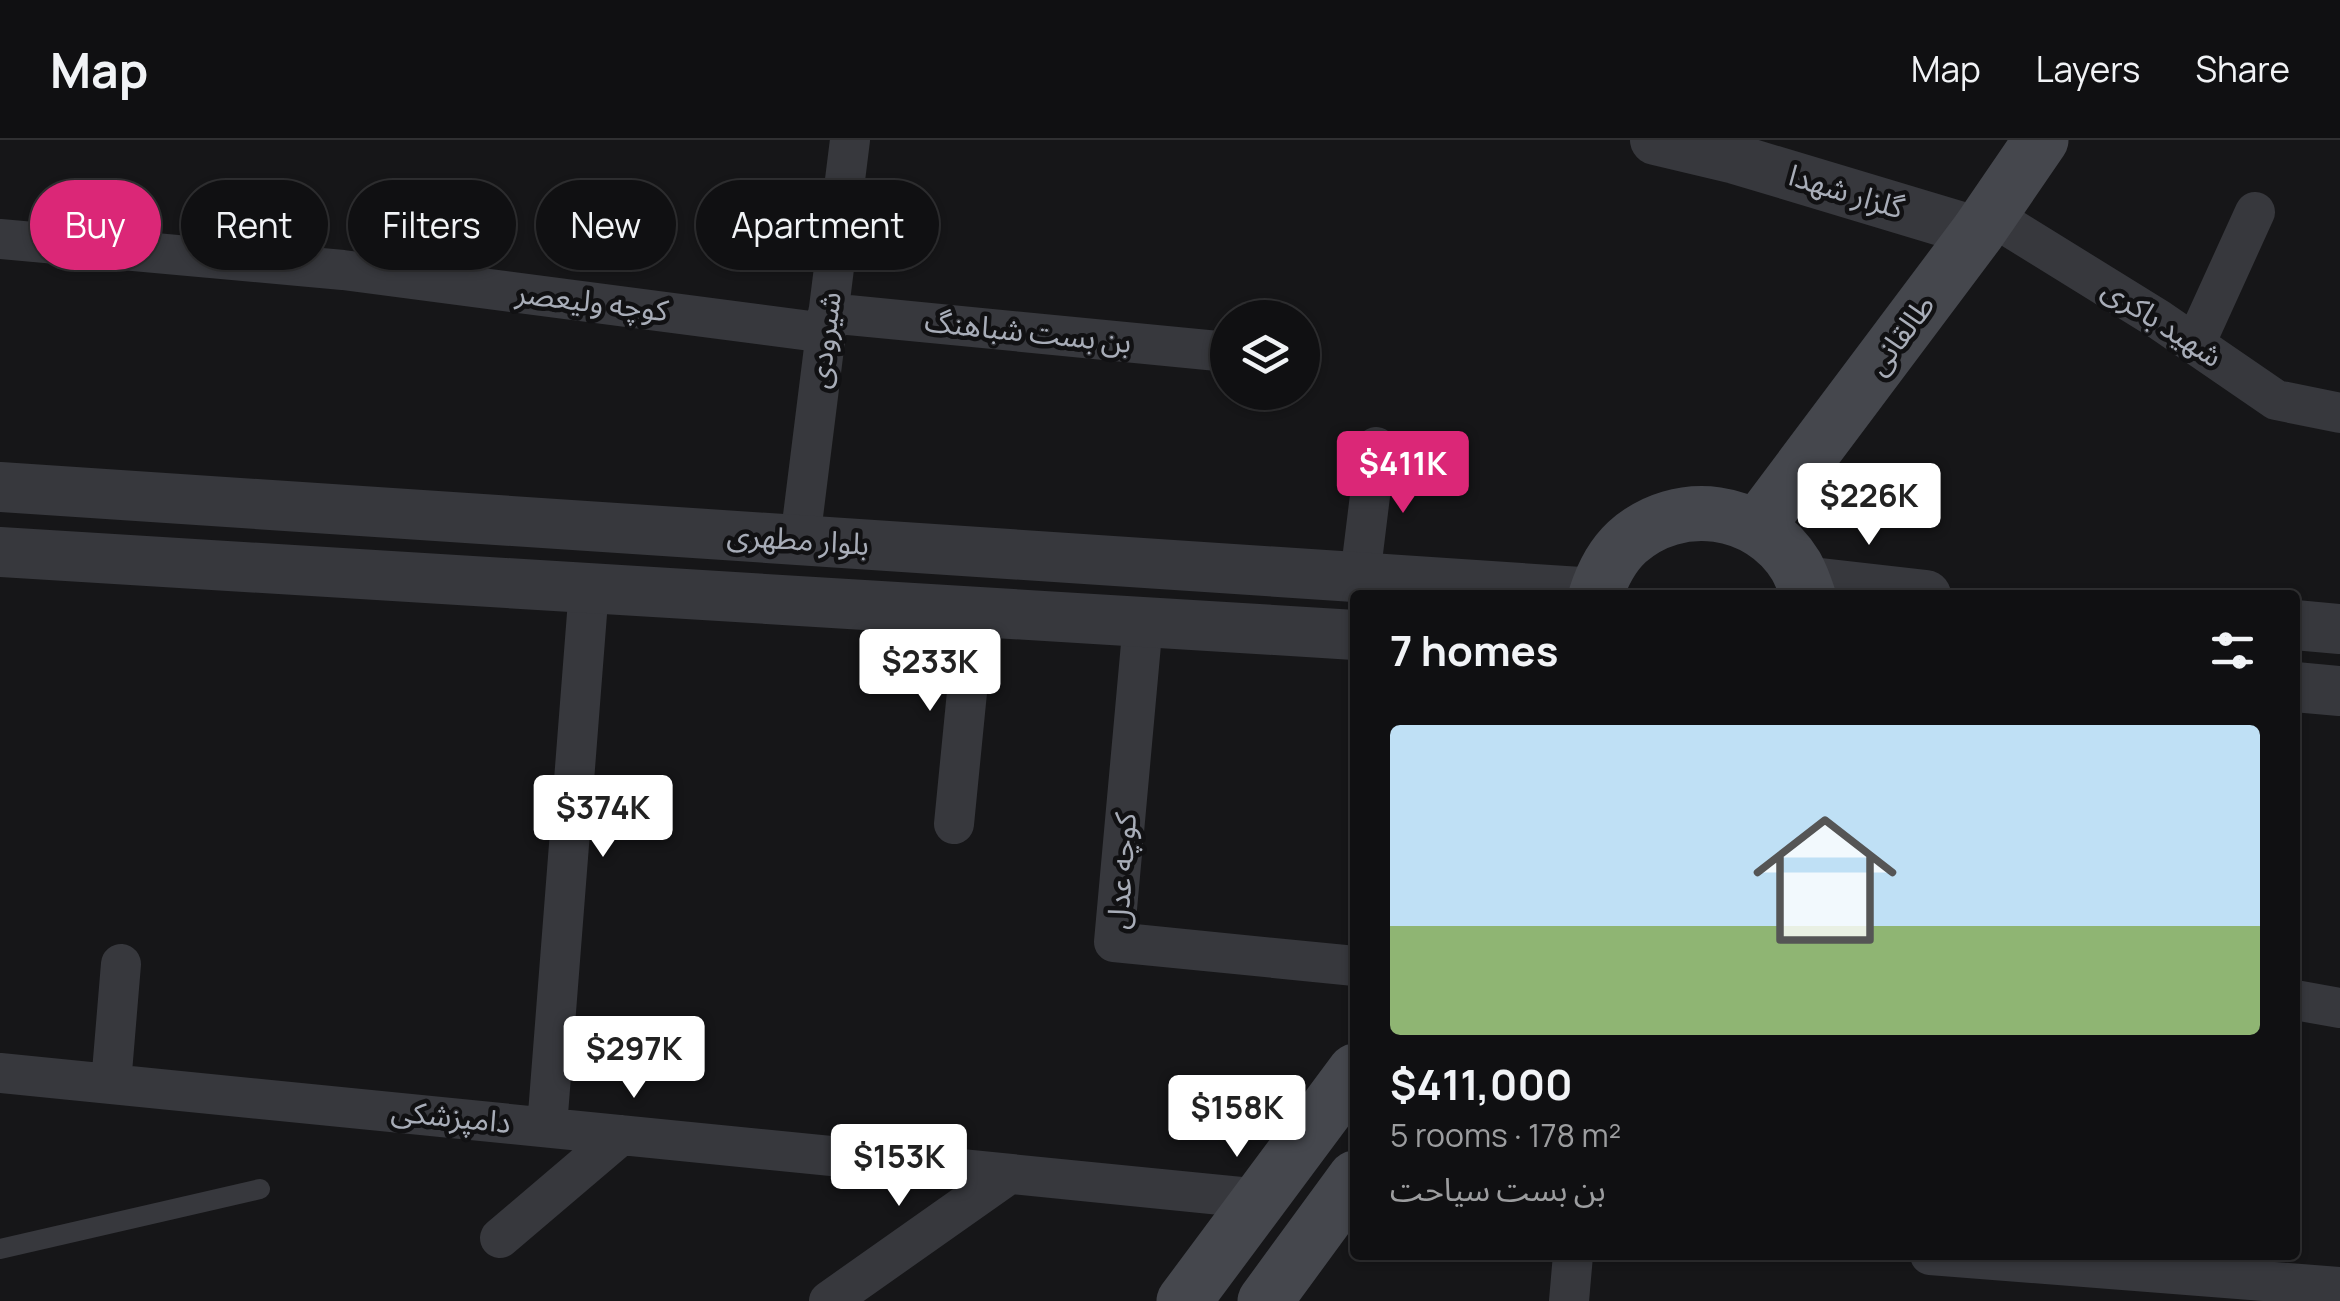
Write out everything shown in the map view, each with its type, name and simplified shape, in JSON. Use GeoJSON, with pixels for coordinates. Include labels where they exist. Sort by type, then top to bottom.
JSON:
{"type":"FeatureCollection","features":[{"type":"Feature","properties":{"kind":"main road","name":"طالقانی"},"geometry":{"type":"LineString","coordinates":[[1757,527],[1984,223],[2040,140]]}},
{"type":"Feature","properties":{"kind":"main road"},"geometry":{"type":"LineString","coordinates":[[1598,590],[1607,566],[1625,544],[1648,526],[1674,516],[1703,512],[1731,516],[1757,527],[1780,545],[1797,567],[1805,588]]}},
{"type":"Feature","properties":{"kind":"main road"},"geometry":{"type":"LineString","coordinates":[[1184,1301],[1350,1077]]}},
{"type":"Feature","properties":{"kind":"main road"},"geometry":{"type":"LineString","coordinates":[[1264,1301],[1348,1199]]}},
{"type":"Feature","properties":{"kind":"street","name":"شیرودی"},"geometry":{"type":"LineString","coordinates":[[800,540],[850,140]]}},
{"type":"Feature","properties":{"kind":"street","name":"گلزار شهدا"},"geometry":{"type":"LineString","coordinates":[[1655,140],[1984,223]]}},
{"type":"Feature","properties":{"kind":"street"},"geometry":{"type":"LineString","coordinates":[[2195,344],[2255,212]]}},
{"type":"Feature","properties":{"kind":"street","name":"شهید باکری"},"geometry":{"type":"LineString","coordinates":[[1984,223],[2195,344],[2276,400],[2340,413]]}},
{"type":"Feature","properties":{"kind":"street","name":"کوچه ولیعصر"},"geometry":{"type":"LineString","coordinates":[[0,239],[344,270],[827,322]]}},
{"type":"Feature","properties":{"kind":"street","name":"بن بست شباهنگ"},"geometry":{"type":"LineString","coordinates":[[827,322],[1210,351]]}},
{"type":"Feature","properties":{"kind":"street"},"geometry":{"type":"LineString","coordinates":[[1360,577],[1376,447]]}},
{"type":"Feature","properties":{"kind":"street","name":"بلوار مطهری"},"geometry":{"type":"LineString","coordinates":[[0,487],[1540,590]]}},
{"type":"Feature","properties":{"kind":"street","name":"بلوار مطهری"},"geometry":{"type":"LineString","coordinates":[[0,552],[1350,634]]}},
{"type":"Feature","properties":{"kind":"street"},"geometry":{"type":"LineString","coordinates":[[547,1127],[589,588]]}},
{"type":"Feature","properties":{"kind":"street"},"geometry":{"type":"LineString","coordinates":[[1805,588],[1840,590]]}},
{"type":"Feature","properties":{"kind":"street"},"geometry":{"type":"LineString","coordinates":[[954,824],[976,611]]}},
{"type":"Feature","properties":{"kind":"street","name":"کوچه عدل"},"geometry":{"type":"LineString","coordinates":[[1142,622],[1114,942],[1350,966]]}},
{"type":"Feature","properties":{"kind":"street"},"geometry":{"type":"LineString","coordinates":[[2300,626],[2340,629]]}},
{"type":"Feature","properties":{"kind":"street"},"geometry":{"type":"LineString","coordinates":[[2300,687],[2340,691]]}},
{"type":"Feature","properties":{"kind":"street"},"geometry":{"type":"LineString","coordinates":[[111,1084],[122,964]]}},
{"type":"Feature","properties":{"kind":"street"},"geometry":{"type":"LineString","coordinates":[[2300,1001],[2340,1008]]}},
{"type":"Feature","properties":{"kind":"street","name":"دامپزشکی"},"geometry":{"type":"LineString","coordinates":[[0,1073],[1261,1199]]}},
{"type":"Feature","properties":{"kind":"street"},"geometry":{"type":"LineString","coordinates":[[500,1238],[621,1134]]}},
{"type":"Feature","properties":{"kind":"street"},"geometry":{"type":"LineString","coordinates":[[829,1301],[1009,1174]]}},
{"type":"Feature","properties":{"kind":"street"},"geometry":{"type":"LineString","coordinates":[[1569,1301],[1573,1260]]}},
{"type":"Feature","properties":{"kind":"street"},"geometry":{"type":"LineString","coordinates":[[1976,1260],[2122,1276],[2340,1287]]}},
{"type":"Feature","properties":{"kind":"lane"},"geometry":{"type":"LineString","coordinates":[[0,1248],[260,1189]]}}]}
